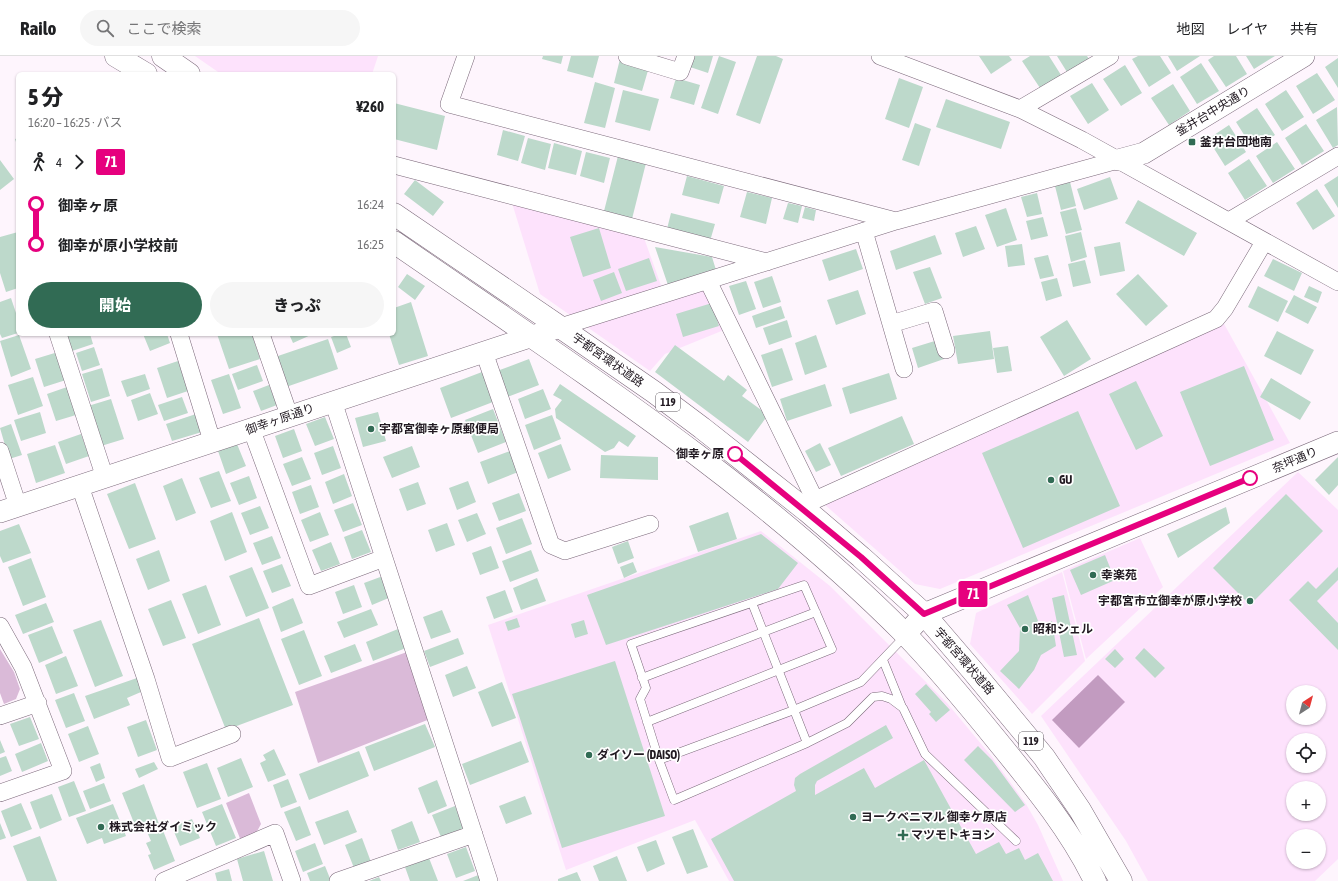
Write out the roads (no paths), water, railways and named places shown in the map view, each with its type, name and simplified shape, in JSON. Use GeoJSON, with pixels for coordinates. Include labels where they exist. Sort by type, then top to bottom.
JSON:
{"type":"FeatureCollection","features":[{"type":"Feature","properties":{"kind":"highway"},"geometry":{"type":"LineString","coordinates":[[116,56],[144,72]]}},
{"type":"Feature","properties":{"kind":"highway"},"geometry":{"type":"LineString","coordinates":[[122,56],[144,72]]}},
{"type":"Feature","properties":{"kind":"highway","name":"宇都宮環状道路"},"geometry":{"type":"LineString","coordinates":[[396,215],[654,392],[811,506],[861,557],[924,614],[1044,757],[1080,810],[1121,881]]}},
{"type":"Feature","properties":{"kind":"highway","name":"119"},"geometry":{"type":"LineString","coordinates":[[396,243],[640,413],[745,492],[842,574],[906,635],[953,688],[1025,775],[1059,821],[1095,881]]}},
{"type":"Feature","properties":{"kind":"street"},"geometry":{"type":"LineString","coordinates":[[466,56],[448,104],[896,221]]}},
{"type":"Feature","properties":{"kind":"street"},"geometry":{"type":"LineString","coordinates":[[627,56],[680,72],[686,56]]}},
{"type":"Feature","properties":{"kind":"street"},"geometry":{"type":"LineString","coordinates":[[880,56],[907,60],[1020,109],[1082,140],[1229,221],[1264,242],[1336,279]]}},
{"type":"Feature","properties":{"kind":"street"},"geometry":{"type":"LineString","coordinates":[[1020,109],[1110,56]]}},
{"type":"Feature","properties":{"kind":"street","name":"釜井台中央通り"},"geometry":{"type":"LineString","coordinates":[[1118,160],[1144,153],[1304,56]]}},
{"type":"Feature","properties":{"kind":"street"},"geometry":{"type":"LineString","coordinates":[[1229,221],[1338,156]]}},
{"type":"Feature","properties":{"kind":"street"},"geometry":{"type":"LineString","coordinates":[[560,327],[708,282],[896,221],[1118,160]]}},
{"type":"Feature","properties":{"kind":"street"},"geometry":{"type":"LineString","coordinates":[[396,167],[767,262]]}},
{"type":"Feature","properties":{"kind":"street"},"geometry":{"type":"LineString","coordinates":[[864,231],[904,369]]}},
{"type":"Feature","properties":{"kind":"street"},"geometry":{"type":"LineString","coordinates":[[708,282],[811,506],[1216,318],[1225,308],[1264,242]]}},
{"type":"Feature","properties":{"kind":"street"},"geometry":{"type":"LineString","coordinates":[[891,324],[934,311],[946,350]]}},
{"type":"Feature","properties":{"kind":"street","name":"御幸ヶ原通り"},"geometry":{"type":"LineString","coordinates":[[9,509],[289,415],[560,327]]}},
{"type":"Feature","properties":{"kind":"street"},"geometry":{"type":"LineString","coordinates":[[59,336],[105,478]]}},
{"type":"Feature","properties":{"kind":"street"},"geometry":{"type":"LineString","coordinates":[[180,336],[212,442]]}},
{"type":"Feature","properties":{"kind":"street"},"geometry":{"type":"LineString","coordinates":[[262,336],[289,415]]}},
{"type":"Feature","properties":{"kind":"street"},"geometry":{"type":"LineString","coordinates":[[484,352],[551,545],[565,551],[650,524]]}},
{"type":"Feature","properties":{"kind":"street"},"geometry":{"type":"LineString","coordinates":[[333,401],[489,881]]}},
{"type":"Feature","properties":{"kind":"street"},"geometry":{"type":"LineString","coordinates":[[251,428],[308,586],[384,558]]}},
{"type":"Feature","properties":{"kind":"street","name":"奈坪通り"},"geometry":{"type":"LineString","coordinates":[[906,635],[924,614],[1338,442]]}},
{"type":"Feature","properties":{"kind":"street"},"geometry":{"type":"LineString","coordinates":[[0,452],[9,509]]}},
{"type":"Feature","properties":{"kind":"street"},"geometry":{"type":"LineString","coordinates":[[80,486],[146,679],[170,758],[232,734]]}},
{"type":"Feature","properties":{"kind":"street"},"geometry":{"type":"LineString","coordinates":[[0,793],[63,771],[23,667],[1,631]]}},
{"type":"Feature","properties":{"kind":"street"},"geometry":{"type":"LineString","coordinates":[[0,716],[38,704]]}},
{"type":"Feature","properties":{"kind":"street"},"geometry":{"type":"LineString","coordinates":[[164,881],[275,833],[292,881]]}},
{"type":"Feature","properties":{"kind":"street"},"geometry":{"type":"LineString","coordinates":[[338,881],[474,834]]}},
{"type":"Feature","properties":{"kind":"lane"},"geometry":{"type":"LineString","coordinates":[[647,722],[832,649],[804,585],[631,644],[646,688],[640,700],[659,760],[674,800],[807,743],[847,723],[873,697],[882,696],[891,699],[903,708]]}},
{"type":"Feature","properties":{"kind":"lane"},"geometry":{"type":"LineString","coordinates":[[752,602],[807,743]]}},
{"type":"Feature","properties":{"kind":"lane"},"geometry":{"type":"LineString","coordinates":[[642,678],[816,612]]}},
{"type":"Feature","properties":{"kind":"lane"},"geometry":{"type":"LineString","coordinates":[[659,760],[794,710],[861,682],[906,635]]}},
{"type":"Feature","properties":{"kind":"lane"},"geometry":{"type":"LineString","coordinates":[[883,660],[903,708],[925,754],[1016,841]]}},
{"type":"Feature","properties":{"kind":"place","name":"釜井台団地南"},"geometry":{"type":"Point","coordinates":[1192,142]}},
{"type":"Feature","properties":{"kind":"place","name":"宇都宮御幸ヶ原郵便局"},"geometry":{"type":"Point","coordinates":[371,429]}},
{"type":"Feature","properties":{"kind":"place","name":"御幸ヶ原"},"geometry":{"type":"Point","coordinates":[735,454]}},
{"type":"Feature","properties":{"kind":"place","name":"GU"},"geometry":{"type":"Point","coordinates":[1051,480]}},
{"type":"Feature","properties":{"kind":"place","name":"幸楽苑"},"geometry":{"type":"Point","coordinates":[1093,575]}},
{"type":"Feature","properties":{"kind":"place","name":"宇都宮市立御幸が原小学校"},"geometry":{"type":"Point","coordinates":[1250,601]}},
{"type":"Feature","properties":{"kind":"place","name":"昭和シェル"},"geometry":{"type":"Point","coordinates":[1025,629]}},
{"type":"Feature","properties":{"kind":"place","name":"ダイソー (DAISO)"},"geometry":{"type":"Point","coordinates":[589,755]}},
{"type":"Feature","properties":{"kind":"place","name":"ヨークベニマル 御幸ケ原店"},"geometry":{"type":"Point","coordinates":[853,817]}},
{"type":"Feature","properties":{"kind":"place","name":"株式会社ダイミック"},"geometry":{"type":"Point","coordinates":[101,827]}},
{"type":"Feature","properties":{"kind":"place","name":"マツモトキヨシ"},"geometry":{"type":"Point","coordinates":[903,835]}}]}
